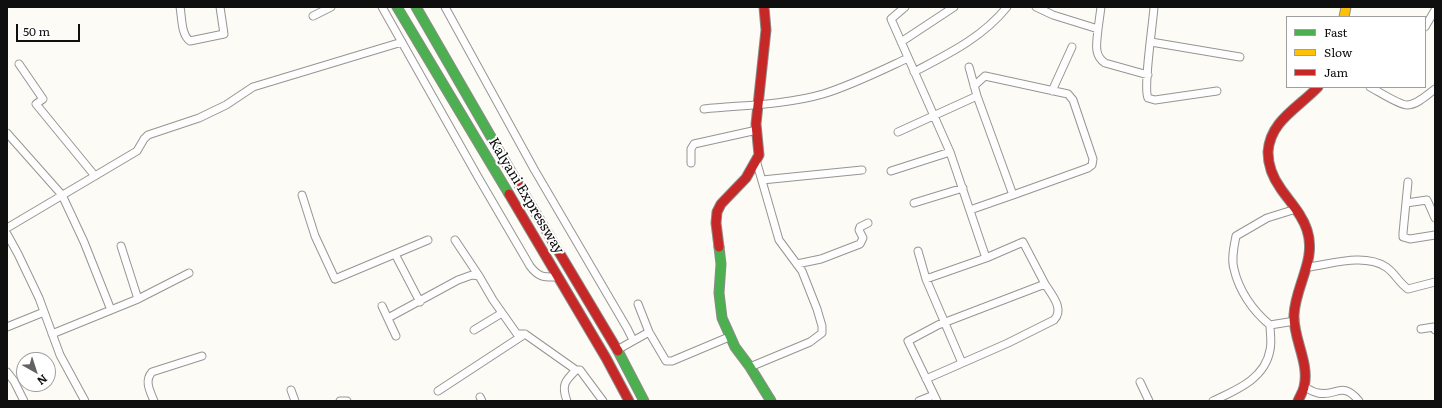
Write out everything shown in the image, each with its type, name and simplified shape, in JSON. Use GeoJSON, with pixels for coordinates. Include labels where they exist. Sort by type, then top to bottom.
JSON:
{"type":"FeatureCollection","features":[{"type":"Feature","properties":{"kind":"main road","name":"Kalyani Expressway"},"geometry":{"type":"LineString","coordinates":[[397,7],[558,277],[629,401]]}},
{"type":"Feature","properties":{"kind":"main road","name":"Kalyani Expressway"},"geometry":{"type":"LineString","coordinates":[[416,7],[538,219],[617,350],[644,401]]}},
{"type":"Feature","properties":{"kind":"main road"},"geometry":{"type":"LineString","coordinates":[[764,7],[766,30],[757,130],[759,155],[746,178],[721,204],[717,212],[716,223],[720,264],[719,293],[722,318],[729,337],[735,347],[772,401]]}},
{"type":"Feature","properties":{"kind":"main road"},"geometry":{"type":"LineString","coordinates":[[1298,401],[1304,386],[1304,364],[1294,316],[1298,297],[1308,267],[1310,250],[1307,230],[1296,209],[1276,183],[1268,156],[1272,134],[1277,125],[1307,99],[1317,88]]}},
{"type":"Feature","properties":{"kind":"street"},"geometry":{"type":"LineString","coordinates":[[180,7],[184,30],[187,39],[190,41],[224,34],[220,7]]}},
{"type":"Feature","properties":{"kind":"street"},"geometry":{"type":"LineString","coordinates":[[313,16],[331,7]]}},
{"type":"Feature","properties":{"kind":"street"},"geometry":{"type":"LineString","coordinates":[[382,7],[530,266],[536,273],[542,276],[558,277]]}},
{"type":"Feature","properties":{"kind":"street"},"geometry":{"type":"LineString","coordinates":[[445,7],[534,169],[633,340]]}},
{"type":"Feature","properties":{"kind":"street"},"geometry":{"type":"LineString","coordinates":[[905,7],[891,19],[950,152],[986,258]]}},
{"type":"Feature","properties":{"kind":"street"},"geometry":{"type":"LineString","coordinates":[[901,42],[954,7]]}},
{"type":"Feature","properties":{"kind":"street"},"geometry":{"type":"LineString","coordinates":[[914,72],[978,36],[998,18],[1007,7]]}},
{"type":"Feature","properties":{"kind":"street"},"geometry":{"type":"LineString","coordinates":[[1036,7],[1053,15],[1098,29]]}},
{"type":"Feature","properties":{"kind":"street"},"geometry":{"type":"LineString","coordinates":[[1101,7],[1096,51],[1100,60],[1105,63],[1148,75]]}},
{"type":"Feature","properties":{"kind":"street"},"geometry":{"type":"LineString","coordinates":[[1154,7],[1148,75],[1148,98],[1151,100],[1217,91]]}},
{"type":"Feature","properties":{"kind":"street"},"geometry":{"type":"LineString","coordinates":[[1426,25],[1434,8]]}},
{"type":"Feature","properties":{"kind":"street"},"geometry":{"type":"LineString","coordinates":[[7,228],[137,151],[148,135],[199,118],[234,101],[253,88],[402,42]]}},
{"type":"Feature","properties":{"kind":"street"},"geometry":{"type":"LineString","coordinates":[[1151,42],[1240,57]]}},
{"type":"Feature","properties":{"kind":"street"},"geometry":{"type":"LineString","coordinates":[[1052,91],[1072,47]]}},
{"type":"Feature","properties":{"kind":"street"},"geometry":{"type":"LineString","coordinates":[[704,109],[759,104],[822,94],[857,82],[908,58]]}},
{"type":"Feature","properties":{"kind":"street"},"geometry":{"type":"LineString","coordinates":[[19,64],[43,98],[36,104],[95,176]]}},
{"type":"Feature","properties":{"kind":"street"},"geometry":{"type":"LineString","coordinates":[[968,68],[1013,195]]}},
{"type":"Feature","properties":{"kind":"street"},"geometry":{"type":"LineString","coordinates":[[970,210],[1088,168],[1092,165],[1092,159],[1074,100],[1068,94],[985,76],[974,86]]}},
{"type":"Feature","properties":{"kind":"street"},"geometry":{"type":"LineString","coordinates":[[1372,88],[1401,104],[1408,105],[1419,101],[1435,89]]}},
{"type":"Feature","properties":{"kind":"street"},"geometry":{"type":"LineString","coordinates":[[898,132],[977,96]]}},
{"type":"Feature","properties":{"kind":"street"},"geometry":{"type":"LineString","coordinates":[[691,163],[691,149],[694,144],[757,130]]}},
{"type":"Feature","properties":{"kind":"street"},"geometry":{"type":"LineString","coordinates":[[7,133],[62,195],[84,242],[111,310]]}},
{"type":"Feature","properties":{"kind":"street"},"geometry":{"type":"LineString","coordinates":[[891,171],[950,152]]}},
{"type":"Feature","properties":{"kind":"street"},"geometry":{"type":"LineString","coordinates":[[750,367],[810,342],[822,333],[822,326],[810,289],[802,271],[780,240],[756,160]]}},
{"type":"Feature","properties":{"kind":"street"},"geometry":{"type":"LineString","coordinates":[[762,180],[862,170]]}},
{"type":"Feature","properties":{"kind":"street"},"geometry":{"type":"LineString","coordinates":[[1408,182],[1403,233],[1404,237],[1410,239],[1435,234]]}},
{"type":"Feature","properties":{"kind":"street"},"geometry":{"type":"LineString","coordinates":[[914,203],[963,188]]}},
{"type":"Feature","properties":{"kind":"street"},"geometry":{"type":"LineString","coordinates":[[302,195],[315,236],[335,279],[428,240]]}},
{"type":"Feature","properties":{"kind":"street"},"geometry":{"type":"LineString","coordinates":[[1406,203],[1427,200],[1435,218]]}},
{"type":"Feature","properties":{"kind":"street"},"geometry":{"type":"LineString","coordinates":[[1295,321],[1270,325],[1259,316],[1244,295],[1234,268],[1234,250],[1236,236],[1267,218],[1296,209]]}},
{"type":"Feature","properties":{"kind":"street"},"geometry":{"type":"LineString","coordinates":[[797,264],[821,259],[860,244],[862,238],[859,230],[860,227],[868,223]]}},
{"type":"Feature","properties":{"kind":"street"},"geometry":{"type":"LineString","coordinates":[[7,234],[18,254],[44,312],[60,355],[86,401]]}},
{"type":"Feature","properties":{"kind":"street"},"geometry":{"type":"LineString","coordinates":[[455,240],[517,334],[526,334],[576,370],[580,370],[603,401]]}},
{"type":"Feature","properties":{"kind":"street"},"geometry":{"type":"LineString","coordinates":[[926,279],[986,258],[1023,242],[1059,310],[1057,317],[1054,320],[1008,343],[926,379]]}},
{"type":"Feature","properties":{"kind":"street"},"geometry":{"type":"LineString","coordinates":[[121,246],[138,299]]}},
{"type":"Feature","properties":{"kind":"street"},"geometry":{"type":"LineString","coordinates":[[918,251],[926,279],[962,363]]}},
{"type":"Feature","properties":{"kind":"street"},"geometry":{"type":"LineString","coordinates":[[395,254],[420,302]]}},
{"type":"Feature","properties":{"kind":"street"},"geometry":{"type":"LineString","coordinates":[[1308,267],[1358,260],[1375,261],[1388,268],[1402,285],[1408,289],[1435,282]]}},
{"type":"Feature","properties":{"kind":"street"},"geometry":{"type":"LineString","coordinates":[[52,334],[138,299],[188,273]]}},
{"type":"Feature","properties":{"kind":"street"},"geometry":{"type":"LineString","coordinates":[[388,318],[420,302],[458,280],[472,275],[479,276]]}},
{"type":"Feature","properties":{"kind":"street"},"geometry":{"type":"LineString","coordinates":[[919,401],[935,398],[908,340],[944,323],[1045,284]]}},
{"type":"Feature","properties":{"kind":"street"},"geometry":{"type":"LineString","coordinates":[[638,304],[649,332],[662,358],[668,362],[729,337]]}},
{"type":"Feature","properties":{"kind":"street"},"geometry":{"type":"LineString","coordinates":[[382,306],[396,336]]}},
{"type":"Feature","properties":{"kind":"street"},"geometry":{"type":"LineString","coordinates":[[7,327],[44,312]]}},
{"type":"Feature","properties":{"kind":"street"},"geometry":{"type":"LineString","coordinates":[[474,330],[502,313]]}},
{"type":"Feature","properties":{"kind":"street"},"geometry":{"type":"LineString","coordinates":[[1212,401],[1235,391],[1251,381],[1264,368],[1270,350],[1270,325]]}},
{"type":"Feature","properties":{"kind":"street"},"geometry":{"type":"LineString","coordinates":[[1421,329],[1434,327],[1435,330]]}},
{"type":"Feature","properties":{"kind":"street"},"geometry":{"type":"LineString","coordinates":[[617,350],[649,332]]}},
{"type":"Feature","properties":{"kind":"street"},"geometry":{"type":"LineString","coordinates":[[438,391],[526,334]]}},
{"type":"Feature","properties":{"kind":"street"},"geometry":{"type":"LineString","coordinates":[[154,401],[147,382],[148,377],[152,372],[202,356]]}},
{"type":"Feature","properties":{"kind":"street"},"geometry":{"type":"LineString","coordinates":[[567,401],[564,393],[564,385],[576,370]]}},
{"type":"Feature","properties":{"kind":"street"},"geometry":{"type":"LineString","coordinates":[[7,372],[14,381],[24,401]]}},
{"type":"Feature","properties":{"kind":"street"},"geometry":{"type":"LineString","coordinates":[[1140,382],[1149,401]]}},
{"type":"Feature","properties":{"kind":"street"},"geometry":{"type":"LineString","coordinates":[[1304,386],[1319,394],[1341,390],[1347,391],[1355,396],[1359,401]]}},
{"type":"Feature","properties":{"kind":"street"},"geometry":{"type":"LineString","coordinates":[[291,390],[296,401]]}},
{"type":"Feature","properties":{"kind":"street"},"geometry":{"type":"LineString","coordinates":[[340,401],[347,401]]}},
{"type":"Feature","properties":{"kind":"traffic: fast"},"geometry":{"type":"LineString","coordinates":[[397,7],[509,194]]}},
{"type":"Feature","properties":{"kind":"traffic: fast"},"geometry":{"type":"LineString","coordinates":[[416,7],[513,175]]}},
{"type":"Feature","properties":{"kind":"traffic: fast"},"geometry":{"type":"LineString","coordinates":[[719,247],[721,264],[719,293],[722,318],[735,347],[750,367],[771,401]]}},
{"type":"Feature","properties":{"kind":"traffic: fast"},"geometry":{"type":"LineString","coordinates":[[618,351],[644,401]]}},
{"type":"Feature","properties":{"kind":"traffic: slow"},"geometry":{"type":"LineString","coordinates":[[1344,16],[1346,7]]}},
{"type":"Feature","properties":{"kind":"traffic: jam"},"geometry":{"type":"LineString","coordinates":[[719,247],[716,223],[717,212],[721,204],[746,178],[759,155],[756,124],[766,30],[764,7]]}},
{"type":"Feature","properties":{"kind":"traffic: jam"},"geometry":{"type":"LineString","coordinates":[[1298,401],[1304,389],[1305,369],[1294,324],[1294,315],[1295,304],[1308,262],[1309,241],[1305,224],[1296,208],[1273,176],[1268,152],[1270,141],[1279,123],[1317,88]]}},
{"type":"Feature","properties":{"kind":"traffic: jam"},"geometry":{"type":"LineString","coordinates":[[513,175],[618,351]]}},
{"type":"Feature","properties":{"kind":"traffic: jam"},"geometry":{"type":"LineString","coordinates":[[509,194],[606,358],[629,401]]}}]}
